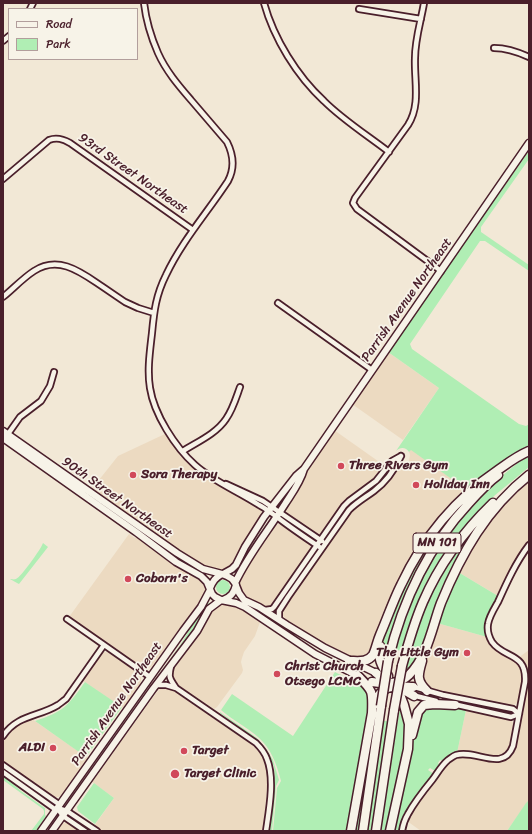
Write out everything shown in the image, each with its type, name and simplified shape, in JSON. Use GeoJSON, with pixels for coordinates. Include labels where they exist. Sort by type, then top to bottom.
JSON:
{"type":"FeatureCollection","features":[{"type":"Feature","properties":{"kind":"highway"},"geometry":{"type":"LineString","coordinates":[[349,661],[366,661],[375,651],[380,634],[395,597],[408,571],[420,549],[441,520],[460,499],[483,480],[520,455],[529,452]]}},
{"type":"Feature","properties":{"kind":"highway","name":"MN 101"},"geometry":{"type":"LineString","coordinates":[[364,831],[388,661],[398,622],[408,598],[430,554],[444,532],[479,492],[495,477],[529,452]]}},
{"type":"Feature","properties":{"kind":"highway"},"geometry":{"type":"LineString","coordinates":[[427,691],[421,685],[418,678],[425,650],[441,604],[458,566],[474,537],[491,513],[529,473]]}},
{"type":"Feature","properties":{"kind":"highway","name":"MN 101"},"geometry":{"type":"LineString","coordinates":[[376,831],[402,666],[422,604],[432,583],[458,542],[491,504],[529,473]]}},
{"type":"Feature","properties":{"kind":"highway"},"geometry":{"type":"LineString","coordinates":[[382,632],[378,656],[380,663],[404,705],[409,724],[408,749]]}},
{"type":"Feature","properties":{"kind":"highway"},"geometry":{"type":"LineString","coordinates":[[351,831],[376,698],[380,693],[409,675],[415,668],[425,650]]}},
{"type":"Feature","properties":{"kind":"highway"},"geometry":{"type":"LineString","coordinates":[[376,673],[393,685],[414,696]]}},
{"type":"Feature","properties":{"kind":"highway"},"geometry":{"type":"LineString","coordinates":[[358,676],[370,690],[372,695],[372,713]]}},
{"type":"Feature","properties":{"kind":"highway"},"geometry":{"type":"LineString","coordinates":[[372,682],[414,687]]}},
{"type":"Feature","properties":{"kind":"highway"},"geometry":{"type":"LineString","coordinates":[[390,831],[408,749],[420,708],[429,704],[454,705]]}},
{"type":"Feature","properties":{"kind":"main road","name":"Parrish Avenue Northeast"},"geometry":{"type":"LineString","coordinates":[[223,574],[236,565],[244,547],[264,517],[296,476],[304,469],[529,144]]}},
{"type":"Feature","properties":{"kind":"main road","name":"90th Street Northeast"},"geometry":{"type":"LineString","coordinates":[[4,437],[176,553],[203,569],[223,574]]}},
{"type":"Feature","properties":{"kind":"main road","name":"90th Street Northeast"},"geometry":{"type":"LineString","coordinates":[[4,437],[176,562],[201,576],[207,582],[210,589]]}},
{"type":"Feature","properties":{"kind":"main road","name":"Parrish Avenue Northeast"},"geometry":{"type":"LineString","coordinates":[[235,584],[249,556],[301,479],[304,469]]}},
{"type":"Feature","properties":{"kind":"main road"},"geometry":{"type":"LineString","coordinates":[[372,682],[315,654],[245,607],[215,597],[210,589],[213,580],[223,574],[230,578],[235,584],[244,600],[265,610],[308,638],[349,661],[376,673]]}},
{"type":"Feature","properties":{"kind":"main road"},"geometry":{"type":"LineString","coordinates":[[222,600],[231,596],[235,584]]}},
{"type":"Feature","properties":{"kind":"main road","name":"Parrish Avenue Northeast"},"geometry":{"type":"LineString","coordinates":[[41,831],[201,607],[210,589]]}},
{"type":"Feature","properties":{"kind":"main road","name":"Parrish Avenue Northeast"},"geometry":{"type":"LineString","coordinates":[[52,831],[197,631],[209,609],[222,600]]}},
{"type":"Feature","properties":{"kind":"main road"},"geometry":{"type":"LineString","coordinates":[[150,677],[154,682],[155,687]]}},
{"type":"Feature","properties":{"kind":"street"},"geometry":{"type":"LineString","coordinates":[[144,3],[152,40],[160,57],[181,88],[227,142],[232,155],[233,168],[228,181],[179,251],[166,274],[157,297],[150,351],[149,378],[154,403],[161,420],[172,438],[194,464],[215,480],[233,486],[254,496],[321,548]]}},
{"type":"Feature","properties":{"kind":"street"},"geometry":{"type":"LineString","coordinates":[[264,3],[279,40],[304,80],[331,108],[389,152]]}},
{"type":"Feature","properties":{"kind":"street"},"geometry":{"type":"LineString","coordinates":[[424,3],[416,43],[416,98],[414,115],[410,123],[355,198],[353,203],[357,209],[441,270]]}},
{"type":"Feature","properties":{"kind":"street"},"geometry":{"type":"LineString","coordinates":[[359,9],[421,19]]}},
{"type":"Feature","properties":{"kind":"street"},"geometry":{"type":"LineString","coordinates":[[494,48],[505,48],[529,57]]}},
{"type":"Feature","properties":{"kind":"street","name":"93rd Street Northeast"},"geometry":{"type":"LineString","coordinates":[[3,179],[49,140],[59,138],[70,143],[193,230]]}},
{"type":"Feature","properties":{"kind":"street"},"geometry":{"type":"LineString","coordinates":[[3,297],[34,271],[45,266],[60,265],[74,268],[131,306],[154,313]]}},
{"type":"Feature","properties":{"kind":"street"},"geometry":{"type":"LineString","coordinates":[[278,303],[372,370]]}},
{"type":"Feature","properties":{"kind":"street"},"geometry":{"type":"LineString","coordinates":[[4,437],[20,417],[41,401],[50,386],[54,372]]}},
{"type":"Feature","properties":{"kind":"street"},"geometry":{"type":"LineString","coordinates":[[183,451],[221,425],[230,412],[240,387]]}},
{"type":"Feature","properties":{"kind":"street"},"geometry":{"type":"LineString","coordinates":[[265,610],[272,609],[274,607],[316,545],[349,501],[376,481],[392,461],[401,456],[383,483],[349,510],[283,604],[279,611],[279,620]]}},
{"type":"Feature","properties":{"kind":"street"},"geometry":{"type":"LineString","coordinates":[[278,515],[325,543]]}},
{"type":"Feature","properties":{"kind":"street"},"geometry":{"type":"LineString","coordinates":[[402,831],[406,818],[416,801],[450,758],[465,754],[499,759],[505,758],[512,751],[525,682],[524,673],[517,659],[500,649],[492,641],[489,636],[488,624],[518,560],[529,545]]}},
{"type":"Feature","properties":{"kind":"street"},"geometry":{"type":"LineString","coordinates":[[67,619],[150,677]]}},
{"type":"Feature","properties":{"kind":"street"},"geometry":{"type":"LineString","coordinates":[[3,734],[17,722],[49,710],[66,699],[104,645]]}},
{"type":"Feature","properties":{"kind":"street"},"geometry":{"type":"LineString","coordinates":[[171,666],[170,679],[176,688]]}},
{"type":"Feature","properties":{"kind":"street"},"geometry":{"type":"LineString","coordinates":[[155,687],[166,685],[176,688],[256,743],[265,754],[269,765],[271,780],[266,831]]}},
{"type":"Feature","properties":{"kind":"street"},"geometry":{"type":"LineString","coordinates":[[414,687],[512,709],[519,714]]}},
{"type":"Feature","properties":{"kind":"street"},"geometry":{"type":"LineString","coordinates":[[414,696],[511,717],[519,714]]}},
{"type":"Feature","properties":{"kind":"street"},"geometry":{"type":"LineString","coordinates":[[3,765],[58,807],[85,831]]}},
{"type":"Feature","properties":{"kind":"street"},"geometry":{"type":"LineString","coordinates":[[3,772],[58,807]]}},
{"type":"Feature","properties":{"kind":"street"},"geometry":{"type":"LineString","coordinates":[[65,813],[97,831]]}},
{"type":"Feature","properties":{"kind":"shaded area"},"geometry":{"type":"Polygon","coordinates":[[[388,352],[439,388],[403,440],[352,404],[388,352]]]}},
{"type":"Feature","properties":{"kind":"shaded area"},"geometry":{"type":"Polygon","coordinates":[[[334,430],[385,466],[377,477],[346,501],[320,535],[286,512],[285,508],[334,430]]]}},
{"type":"Feature","properties":{"kind":"shaded area"},"geometry":{"type":"Polygon","coordinates":[[[167,433],[189,462],[251,501],[262,511],[261,516],[233,564],[227,569],[219,571],[202,565],[167,543],[91,490],[118,456],[167,433]]]}},
{"type":"Feature","properties":{"kind":"shaded area"},"geometry":{"type":"Polygon","coordinates":[[[411,449],[467,490],[412,557],[387,606],[372,652],[366,658],[352,658],[322,642],[286,619],[282,615],[282,611],[350,514],[355,508],[384,486],[400,464],[405,464],[409,461],[409,452],[411,449]]]}},
{"type":"Feature","properties":{"kind":"shaded area"},"geometry":{"type":"Polygon","coordinates":[[[529,479],[529,541],[511,569],[498,596],[458,572],[463,561],[497,509],[529,479]]]}},
{"type":"Feature","properties":{"kind":"shaded area"},"geometry":{"type":"Polygon","coordinates":[[[278,524],[284,525],[311,544],[312,549],[271,608],[266,608],[244,596],[239,585],[239,581],[248,562],[278,524]]]}},
{"type":"Feature","properties":{"kind":"shaded area"},"geometry":{"type":"Polygon","coordinates":[[[129,534],[135,538],[138,536],[197,575],[204,582],[206,587],[202,601],[152,666],[147,669],[143,668],[69,617],[129,534]]]}},
{"type":"Feature","properties":{"kind":"shaded area"},"geometry":{"type":"Polygon","coordinates":[[[222,603],[245,610],[260,622],[255,636],[244,652],[241,662],[243,670],[242,673],[214,709],[175,683],[172,679],[171,670],[209,612],[222,603]]]}},
{"type":"Feature","properties":{"kind":"shaded area"},"geometry":{"type":"Polygon","coordinates":[[[437,623],[487,637],[496,650],[516,662],[522,671],[523,679],[517,703],[512,706],[428,688],[420,675],[437,623]]]}},
{"type":"Feature","properties":{"kind":"shaded area"},"geometry":{"type":"Polygon","coordinates":[[[529,650],[529,800],[507,831],[421,831],[407,821],[416,805],[448,764],[458,757],[463,756],[499,761],[508,759],[512,755],[516,743],[527,677],[518,658],[529,650]]]}},
{"type":"Feature","properties":{"kind":"shaded area"},"geometry":{"type":"Polygon","coordinates":[[[102,653],[109,653],[141,677],[140,685],[123,708],[83,681],[102,653]]]}},
{"type":"Feature","properties":{"kind":"shaded area"},"geometry":{"type":"Polygon","coordinates":[[[162,687],[169,688],[251,744],[259,752],[264,760],[268,777],[263,831],[101,831],[94,826],[114,798],[92,782],[156,693],[162,687]]]}},
{"type":"Feature","properties":{"kind":"shaded area"},"geometry":{"type":"Polygon","coordinates":[[[466,710],[507,718],[512,721],[514,726],[511,747],[505,755],[498,757],[467,752],[457,753],[466,710]]]}},
{"type":"Feature","properties":{"kind":"shaded area"},"geometry":{"type":"Polygon","coordinates":[[[32,719],[88,758],[59,797],[53,797],[3,762],[3,742],[14,728],[32,719]]]}},
{"type":"Feature","properties":{"kind":"shaded area"},"geometry":{"type":"Polygon","coordinates":[[[64,823],[70,823],[82,831],[57,831],[64,823]]]}},
{"type":"Feature","properties":{"kind":"green space"},"geometry":{"type":"Polygon","coordinates":[[[529,151],[529,159],[481,227],[481,232],[529,265],[529,271],[485,241],[480,241],[410,344],[412,349],[519,424],[526,426],[529,424],[529,445],[514,454],[467,490],[411,450],[409,452],[405,448],[401,448],[396,451],[439,388],[388,352],[529,151]]]}},
{"type":"Feature","properties":{"kind":"green space"},"geometry":{"type":"Polygon","coordinates":[[[529,455],[529,467],[494,496],[462,532],[402,651],[395,650],[403,620],[417,586],[434,553],[461,517],[491,485],[529,455]]]}},
{"type":"Feature","properties":{"kind":"green space"},"geometry":{"type":"Polygon","coordinates":[[[469,497],[439,535],[414,574],[396,617],[384,664],[381,643],[393,607],[431,537],[469,497]]]}},
{"type":"Feature","properties":{"kind":"green space"},"geometry":{"type":"Polygon","coordinates":[[[479,522],[480,524],[437,605],[417,660],[408,672],[406,671],[413,642],[435,585],[454,554],[479,522]]]}},
{"type":"Feature","properties":{"kind":"green space"},"geometry":{"type":"Polygon","coordinates":[[[43,543],[48,547],[19,584],[10,579],[16,579],[19,577],[43,543]]]}},
{"type":"Feature","properties":{"kind":"green space"},"geometry":{"type":"Polygon","coordinates":[[[458,572],[498,596],[486,620],[487,637],[437,623],[458,572]]]}},
{"type":"Feature","properties":{"kind":"green space"},"geometry":{"type":"Polygon","coordinates":[[[220,580],[226,580],[230,584],[230,590],[226,594],[220,594],[216,590],[216,584],[220,580]]]}},
{"type":"Feature","properties":{"kind":"green space"},"geometry":{"type":"Polygon","coordinates":[[[207,602],[210,604],[199,621],[161,672],[181,644],[207,602]]]}},
{"type":"Feature","properties":{"kind":"green space"},"geometry":{"type":"Polygon","coordinates":[[[335,672],[352,680],[364,688],[366,692],[368,692],[369,698],[349,831],[273,831],[277,788],[281,781],[275,763],[263,741],[221,710],[232,694],[293,736],[335,672]]]}},
{"type":"Feature","properties":{"kind":"green space"},"geometry":{"type":"Polygon","coordinates":[[[85,682],[122,707],[86,757],[35,721],[59,711],[69,703],[85,682]]]}},
{"type":"Feature","properties":{"kind":"green space"},"geometry":{"type":"Polygon","coordinates":[[[378,700],[359,831],[352,831],[374,709],[378,700]]]}},
{"type":"Feature","properties":{"kind":"green space"},"geometry":{"type":"Polygon","coordinates":[[[402,707],[406,727],[405,737],[387,831],[381,831],[395,737],[400,708],[402,707]]]}},
{"type":"Feature","properties":{"kind":"green space"},"geometry":{"type":"Polygon","coordinates":[[[449,707],[466,710],[457,753],[450,755],[443,761],[440,760],[438,763],[440,765],[435,771],[430,768],[428,770],[434,774],[412,801],[399,831],[393,831],[418,715],[426,708],[449,707]]]}},
{"type":"Feature","properties":{"kind":"green space"},"geometry":{"type":"Polygon","coordinates":[[[220,712],[257,738],[267,750],[273,760],[279,780],[276,786],[272,831],[270,831],[275,780],[274,767],[271,760],[260,742],[220,712]]]}},
{"type":"Feature","properties":{"kind":"green space"},"geometry":{"type":"Polygon","coordinates":[[[382,722],[389,722],[373,831],[366,831],[382,722]]]}},
{"type":"Feature","properties":{"kind":"green space"},"geometry":{"type":"Polygon","coordinates":[[[3,776],[45,808],[46,816],[36,831],[31,831],[44,814],[43,809],[3,780],[3,776]]]}},
{"type":"Feature","properties":{"kind":"green space"},"geometry":{"type":"Polygon","coordinates":[[[94,783],[114,798],[95,824],[78,811],[77,807],[94,783]]]}},
{"type":"Feature","properties":{"kind":"green space"},"geometry":{"type":"Polygon","coordinates":[[[529,800],[529,831],[507,831],[526,803],[529,800]]]}},
{"type":"Feature","properties":{"kind":"place","name":"Three Rivers Gym"},"geometry":{"type":"Point","coordinates":[341,466]}},
{"type":"Feature","properties":{"kind":"place","name":"Sora Therapy"},"geometry":{"type":"Point","coordinates":[133,475]}},
{"type":"Feature","properties":{"kind":"place","name":"Holiday Inn"},"geometry":{"type":"Point","coordinates":[416,485]}},
{"type":"Feature","properties":{"kind":"place","name":"Coborn's"},"geometry":{"type":"Point","coordinates":[128,579]}},
{"type":"Feature","properties":{"kind":"place","name":"The Little Gym"},"geometry":{"type":"Point","coordinates":[467,653]}},
{"type":"Feature","properties":{"kind":"place","name":"Christ Church Otsego LCMC"},"geometry":{"type":"Point","coordinates":[277,674]}},
{"type":"Feature","properties":{"kind":"place","name":"ALDI"},"geometry":{"type":"Point","coordinates":[53,748]}},
{"type":"Feature","properties":{"kind":"place","name":"Target"},"geometry":{"type":"Point","coordinates":[184,751]}},
{"type":"Feature","properties":{"kind":"place","name":"Target Clinic"},"geometry":{"type":"Point","coordinates":[175,774]}}]}
